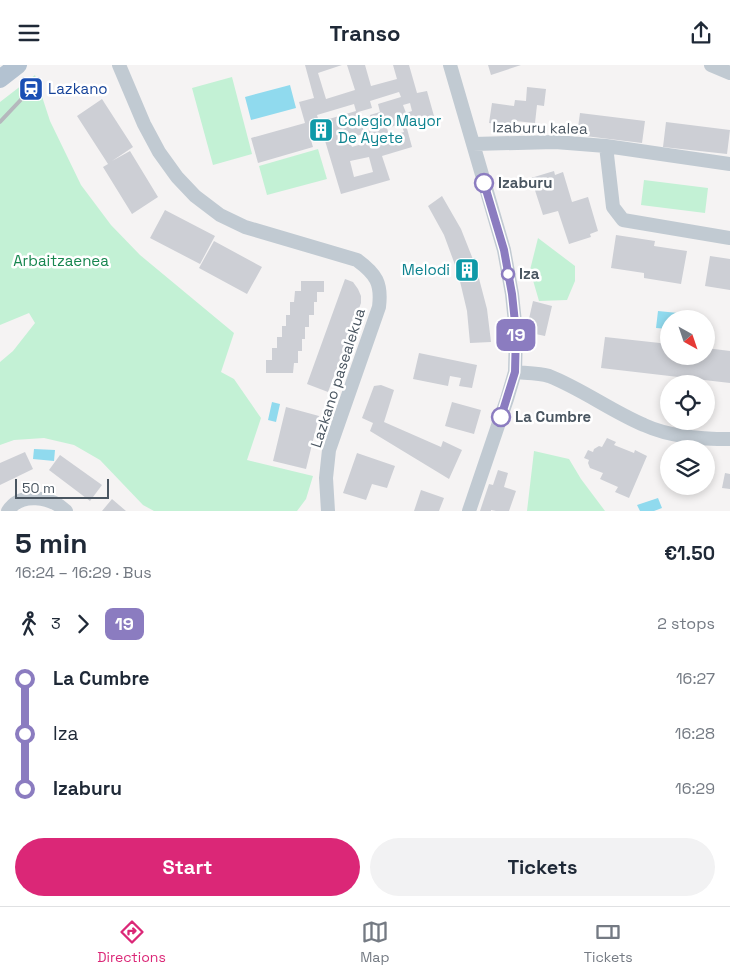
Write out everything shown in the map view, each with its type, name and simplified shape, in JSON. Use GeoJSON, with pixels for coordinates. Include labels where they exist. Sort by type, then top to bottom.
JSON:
{"type":"FeatureCollection","features":[{"type":"Feature","properties":{"kind":"main road"},"geometry":{"type":"LineString","coordinates":[[0,79],[18,65]]}},
{"type":"Feature","properties":{"kind":"street"},"geometry":{"type":"LineString","coordinates":[[450,65],[504,250],[512,294],[516,332],[515,372],[508,399],[469,511]]}},
{"type":"Feature","properties":{"kind":"street"},"geometry":{"type":"LineString","coordinates":[[712,65],[730,73]]}},
{"type":"Feature","properties":{"kind":"street","name":"Lazkano pasealekua"},"geometry":{"type":"LineString","coordinates":[[119,66],[144,124],[159,152],[177,177],[195,196],[220,215],[245,227],[357,260],[374,275],[378,283],[380,295],[378,307],[329,450],[325,510]]}},
{"type":"Feature","properties":{"kind":"street","name":"Izaburu kalea"},"geometry":{"type":"LineString","coordinates":[[473,144],[555,141],[606,146],[730,164]]}},
{"type":"Feature","properties":{"kind":"street","name":"Izaburu kalea"},"geometry":{"type":"LineString","coordinates":[[606,146],[613,207],[623,220],[730,238]]}},
{"type":"Feature","properties":{"kind":"street"},"geometry":{"type":"LineString","coordinates":[[515,372],[547,375],[582,392],[618,413],[645,426],[666,433],[730,439]]}},
{"type":"Feature","properties":{"kind":"street"},"geometry":{"type":"LineString","coordinates":[[8,511],[11,506],[26,498],[46,499],[60,505],[66,511]]}},
{"type":"Feature","properties":{"kind":"green space","name":"Arbaitzaenea"},"geometry":{"type":"Polygon","coordinates":[[[35,75],[50,121],[81,185],[111,225],[140,255],[234,333],[221,372],[234,379],[261,418],[247,460],[313,476],[306,499],[297,511],[154,511],[143,505],[100,460],[74,445],[44,438],[14,440],[0,445],[0,362],[13,351],[35,323],[29,313],[0,325],[0,102],[35,75]]]}},
{"type":"Feature","properties":{"kind":"green space"},"geometry":{"type":"Polygon","coordinates":[[[232,77],[252,154],[213,165],[192,88],[232,77]]]}},
{"type":"Feature","properties":{"kind":"green space"},"geometry":{"type":"Polygon","coordinates":[[[318,149],[327,179],[267,195],[259,166],[318,149]]]}},
{"type":"Feature","properties":{"kind":"green space"},"geometry":{"type":"Polygon","coordinates":[[[644,180],[708,188],[705,213],[641,205],[644,180]]]}},
{"type":"Feature","properties":{"kind":"green space"},"geometry":{"type":"Polygon","coordinates":[[[538,238],[575,266],[575,281],[567,300],[539,301],[530,270],[538,238]]]}},
{"type":"Feature","properties":{"kind":"green space"},"geometry":{"type":"Polygon","coordinates":[[[534,451],[569,459],[581,479],[605,511],[527,511],[534,451]]]}},
{"type":"Feature","properties":{"kind":"water"},"geometry":{"type":"Polygon","coordinates":[[[290,85],[296,108],[251,120],[245,97],[290,85]]]}},
{"type":"Feature","properties":{"kind":"water"},"geometry":{"type":"Polygon","coordinates":[[[658,311],[660,311],[660,328],[656,328],[658,311]]]}},
{"type":"Feature","properties":{"kind":"water"},"geometry":{"type":"Polygon","coordinates":[[[272,402],[280,404],[276,422],[268,420],[272,402]]]}},
{"type":"Feature","properties":{"kind":"water"},"geometry":{"type":"Polygon","coordinates":[[[34,449],[55,450],[54,461],[33,459],[34,449]]]}},
{"type":"Feature","properties":{"kind":"water"},"geometry":{"type":"Polygon","coordinates":[[[658,498],[662,508],[654,511],[640,511],[637,505],[658,498]]]}},
{"type":"Feature","properties":{"kind":"building","name":"Colegio Mayor De Ayete"},"geometry":{"type":"Polygon","coordinates":[[[305,65],[342,65],[318,73],[326,99],[355,90],[347,65],[365,65],[371,86],[397,79],[393,65],[409,65],[417,93],[427,91],[434,116],[406,125],[412,147],[382,156],[390,180],[341,194],[323,134],[310,137],[313,147],[258,163],[251,138],[305,123],[299,102],[314,98],[305,65]],[[399,92],[370,101],[372,108],[358,112],[364,132],[374,129],[370,115],[380,112],[378,104],[401,97],[399,92]],[[410,103],[403,105],[406,113],[412,111],[410,103]],[[354,104],[317,115],[319,122],[356,111],[354,104]],[[401,124],[387,128],[389,136],[404,132],[401,124]],[[363,134],[349,138],[352,147],[365,143],[363,134]],[[369,157],[350,161],[354,177],[373,172],[369,157]]]}},
{"type":"Feature","properties":{"kind":"building"},"geometry":{"type":"Polygon","coordinates":[[[488,65],[521,65],[491,75],[488,65]]]}},
{"type":"Feature","properties":{"kind":"building"},"geometry":{"type":"Polygon","coordinates":[[[527,87],[546,89],[544,106],[537,105],[535,123],[515,121],[514,126],[489,123],[492,103],[514,106],[515,100],[526,101],[527,87]]]}},
{"type":"Feature","properties":{"kind":"building"},"geometry":{"type":"Polygon","coordinates":[[[102,99],[133,147],[112,161],[130,151],[158,197],[132,214],[103,167],[108,164],[77,116],[102,99]]]}},
{"type":"Feature","properties":{"kind":"building"},"geometry":{"type":"Polygon","coordinates":[[[580,113],[645,121],[642,143],[577,135],[580,113]]]}},
{"type":"Feature","properties":{"kind":"building"},"geometry":{"type":"Polygon","coordinates":[[[666,122],[730,130],[727,154],[663,147],[666,122]]]}},
{"type":"Feature","properties":{"kind":"building"},"geometry":{"type":"Polygon","coordinates":[[[554,171],[555,175],[563,172],[572,202],[588,197],[598,231],[590,234],[591,237],[569,244],[558,211],[543,215],[531,178],[554,171]]]}},
{"type":"Feature","properties":{"kind":"building","name":"Melodi"},"geometry":{"type":"Polygon","coordinates":[[[442,196],[461,229],[476,267],[487,309],[491,342],[470,343],[467,311],[458,273],[444,235],[428,206],[442,196]]]}},
{"type":"Feature","properties":{"kind":"building"},"geometry":{"type":"Polygon","coordinates":[[[165,210],[215,236],[200,264],[150,238],[165,210]]]}},
{"type":"Feature","properties":{"kind":"building"},"geometry":{"type":"Polygon","coordinates":[[[616,235],[655,241],[654,246],[687,251],[681,284],[644,278],[644,273],[611,268],[616,235]]]}},
{"type":"Feature","properties":{"kind":"building"},"geometry":{"type":"Polygon","coordinates":[[[214,241],[262,267],[247,294],[199,268],[214,241]]]}},
{"type":"Feature","properties":{"kind":"building"},"geometry":{"type":"Polygon","coordinates":[[[710,256],[730,259],[730,290],[705,286],[710,256]]]}},
{"type":"Feature","properties":{"kind":"building"},"geometry":{"type":"Polygon","coordinates":[[[345,279],[353,282],[358,289],[361,303],[328,392],[307,384],[345,279]]]}},
{"type":"Feature","properties":{"kind":"building"},"geometry":{"type":"Polygon","coordinates":[[[301,281],[324,281],[324,292],[317,292],[317,302],[314,302],[314,315],[309,315],[309,327],[305,327],[305,339],[302,339],[302,351],[298,351],[298,363],[294,363],[293,373],[266,373],[266,360],[272,360],[272,348],[277,348],[277,337],[282,337],[282,326],[286,326],[286,315],[290,315],[290,302],[294,302],[295,291],[301,291],[301,281]]]}},
{"type":"Feature","properties":{"kind":"building"},"geometry":{"type":"Polygon","coordinates":[[[533,301],[552,306],[545,336],[526,332],[533,301]]]}},
{"type":"Feature","properties":{"kind":"building"},"geometry":{"type":"Polygon","coordinates":[[[605,337],[660,343],[660,365],[715,365],[715,349],[730,351],[730,383],[715,381],[715,375],[661,375],[601,368],[605,337]]]}},
{"type":"Feature","properties":{"kind":"building"},"geometry":{"type":"Polygon","coordinates":[[[419,353],[477,365],[472,388],[459,386],[461,378],[450,376],[448,386],[413,379],[419,353]]]}},
{"type":"Feature","properties":{"kind":"building"},"geometry":{"type":"Polygon","coordinates":[[[381,385],[394,390],[384,422],[441,447],[443,441],[462,450],[449,479],[370,431],[373,423],[362,418],[374,386],[381,385]]]}},
{"type":"Feature","properties":{"kind":"building"},"geometry":{"type":"Polygon","coordinates":[[[452,402],[481,410],[474,434],[445,426],[452,402]]]}},
{"type":"Feature","properties":{"kind":"building"},"geometry":{"type":"Polygon","coordinates":[[[286,407],[319,416],[306,469],[273,461],[286,407]]]}},
{"type":"Feature","properties":{"kind":"building","name":"La Cumbre"},"geometry":{"type":"Polygon","coordinates":[[[607,438],[616,442],[614,445],[634,453],[635,450],[647,456],[629,498],[615,492],[618,487],[600,479],[603,473],[590,468],[589,460],[584,458],[588,450],[593,452],[599,446],[602,447],[607,438]]]}},
{"type":"Feature","properties":{"kind":"building"},"geometry":{"type":"Polygon","coordinates":[[[25,452],[33,469],[0,485],[0,463],[25,452]]]}},
{"type":"Feature","properties":{"kind":"building"},"geometry":{"type":"Polygon","coordinates":[[[357,453],[395,466],[387,488],[372,484],[366,500],[343,493],[357,453]]]}},
{"type":"Feature","properties":{"kind":"building"},"geometry":{"type":"Polygon","coordinates":[[[60,455],[102,485],[90,501],[49,470],[60,455]]]}},
{"type":"Feature","properties":{"kind":"building"},"geometry":{"type":"Polygon","coordinates":[[[498,470],[508,473],[504,487],[516,491],[509,511],[480,511],[489,484],[493,485],[498,470]]]}},
{"type":"Feature","properties":{"kind":"building"},"geometry":{"type":"Polygon","coordinates":[[[725,473],[730,474],[730,489],[722,488],[725,473]]]}},
{"type":"Feature","properties":{"kind":"building"},"geometry":{"type":"Polygon","coordinates":[[[421,490],[444,498],[439,511],[414,511],[421,490]]]}},
{"type":"Feature","properties":{"kind":"building"},"geometry":{"type":"Polygon","coordinates":[[[112,499],[126,511],[102,511],[112,499]]]}},
{"type":"Feature","properties":{"kind":"railway"},"geometry":{"type":"LineString","coordinates":[[0,122],[31,89]]}},
{"type":"Feature","properties":{"kind":"bus line","name":"19"},"geometry":{"type":"LineString","coordinates":[[484,183],[504,250],[512,294],[516,332],[515,372],[501,417]]}},
{"type":"Feature","properties":{"kind":"place","name":"Lazkano"},"geometry":{"type":"Point","coordinates":[31,89]}},
{"type":"Feature","properties":{"kind":"place","name":"Colegio Mayor De Ayete"},"geometry":{"type":"Point","coordinates":[321,130]}},
{"type":"Feature","properties":{"kind":"place","name":"Izaburu"},"geometry":{"type":"Point","coordinates":[484,183]}},
{"type":"Feature","properties":{"kind":"place","name":"Melodi"},"geometry":{"type":"Point","coordinates":[467,270]}},
{"type":"Feature","properties":{"kind":"place","name":"Iza"},"geometry":{"type":"Point","coordinates":[508,274]}},
{"type":"Feature","properties":{"kind":"place","name":"La Cumbre"},"geometry":{"type":"Point","coordinates":[501,417]}}]}
